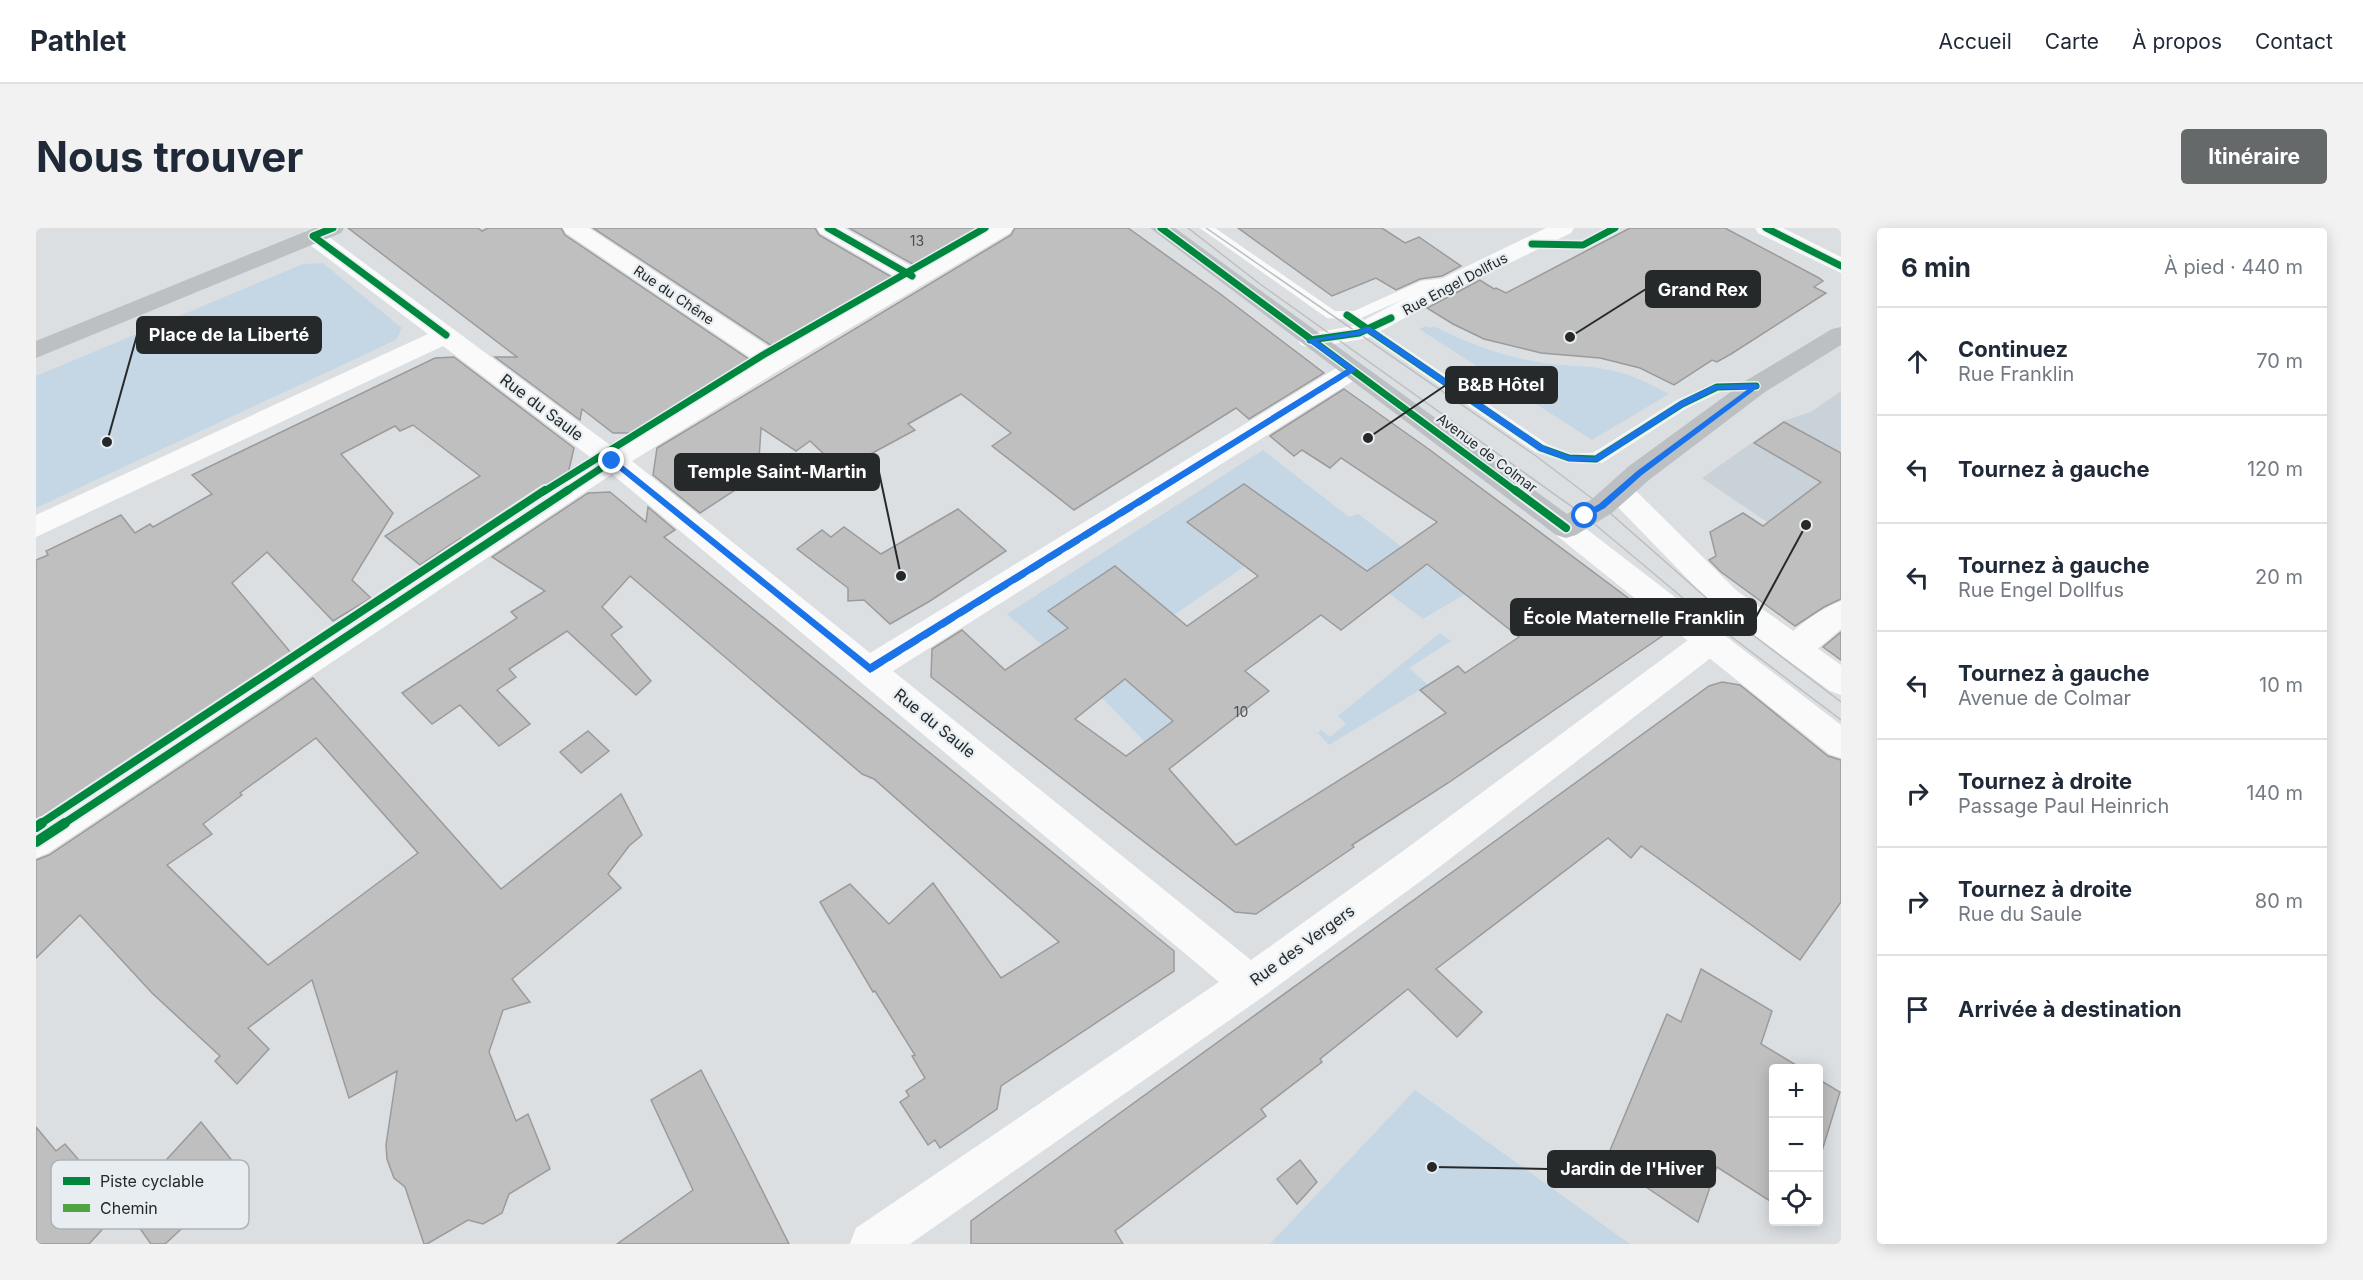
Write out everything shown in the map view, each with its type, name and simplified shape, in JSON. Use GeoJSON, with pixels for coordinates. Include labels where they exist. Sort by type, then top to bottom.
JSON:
{"type":"FeatureCollection","features":[{"type":"Feature","properties":{"kind":"main road","name":"Avenue de Colmar"},"geometry":{"type":"LineString","coordinates":[[1161,228],[1566,528]]}},
{"type":"Feature","properties":{"kind":"main road"},"geometry":{"type":"LineString","coordinates":[[36,350],[323,232]]}},
{"type":"Feature","properties":{"kind":"main road"},"geometry":{"type":"LineString","coordinates":[[1566,528],[1602,506],[1756,386],[1841,334]]}},
{"type":"Feature","properties":{"kind":"street","name":"Rue du Chêne"},"geometry":{"type":"LineString","coordinates":[[574,228],[774,362]]}},
{"type":"Feature","properties":{"kind":"street"},"geometry":{"type":"LineString","coordinates":[[828,228],[915,278]]}},
{"type":"Feature","properties":{"kind":"street"},"geometry":{"type":"LineString","coordinates":[[36,842],[612,461],[774,362],[1002,228]]}},
{"type":"Feature","properties":{"kind":"street"},"geometry":{"type":"LineString","coordinates":[[1766,228],[1841,266]]}},
{"type":"Feature","properties":{"kind":"street","name":"Rue Engel Dollfus"},"geometry":{"type":"LineString","coordinates":[[1310,340],[1359,333],[1368,329],[1459,279],[1559,229]]}},
{"type":"Feature","properties":{"kind":"street","name":"Rue du Saule"},"geometry":{"type":"LineString","coordinates":[[323,232],[446,335],[612,461],[870,669],[1250,983]]}},
{"type":"Feature","properties":{"kind":"street"},"geometry":{"type":"LineString","coordinates":[[36,527],[446,335]]}},
{"type":"Feature","properties":{"kind":"street"},"geometry":{"type":"LineString","coordinates":[[870,669],[1352,370]]}},
{"type":"Feature","properties":{"kind":"street"},"geometry":{"type":"LineString","coordinates":[[1619,491],[1726,599],[1841,682]]}},
{"type":"Feature","properties":{"kind":"street","name":"Avenue de Colmar"},"geometry":{"type":"LineString","coordinates":[[1566,528],[1841,744]]}},
{"type":"Feature","properties":{"kind":"street"},"geometry":{"type":"LineString","coordinates":[[1794,648],[1841,613]]}},
{"type":"Feature","properties":{"kind":"street","name":"Rue des Vergers"},"geometry":{"type":"LineString","coordinates":[[883,1241],[1250,983],[1416,863],[1710,641]]}},
{"type":"Feature","properties":{"kind":"lane"},"geometry":{"type":"LineString","coordinates":[[1206,228],[1332,315],[1356,315],[1426,284],[1459,279]]}},
{"type":"Feature","properties":{"kind":"lane"},"geometry":{"type":"LineString","coordinates":[[1347,315],[1541,448],[1569,458],[1596,459],[1682,404],[1717,387],[1756,386]]}},
{"type":"Feature","properties":{"kind":"shaded area"},"geometry":{"type":"Polygon","coordinates":[[[323,263],[402,328],[396,340],[36,508],[36,376],[303,264],[323,263]]]}},
{"type":"Feature","properties":{"kind":"shaded area"},"geometry":{"type":"Polygon","coordinates":[[[1426,326],[1430,328],[1434,326],[1473,344],[1515,357],[1621,373],[1669,394],[1592,440],[1419,329],[1426,326]]]}},
{"type":"Feature","properties":{"kind":"shaded area"},"geometry":{"type":"Polygon","coordinates":[[[1841,391],[1841,572],[1702,478],[1783,421],[1811,412],[1841,391]]]}},
{"type":"Feature","properties":{"kind":"shaded area"},"geometry":{"type":"Polygon","coordinates":[[[1263,450],[1349,517],[1358,514],[1465,594],[1423,619],[1244,484],[1187,522],[1245,566],[1174,615],[1115,566],[1049,611],[1173,721],[1145,742],[1102,698],[1007,614],[1263,450]]]}},
{"type":"Feature","properties":{"kind":"shaded area"},"geometry":{"type":"Polygon","coordinates":[[[1440,633],[1451,641],[1409,668],[1428,685],[1329,745],[1318,733],[1321,730],[1330,737],[1346,724],[1338,716],[1440,633]]]}},
{"type":"Feature","properties":{"kind":"shaded area"},"geometry":{"type":"Polygon","coordinates":[[[1415,1090],[1630,1244],[1270,1244],[1415,1090]]]}},
{"type":"Feature","properties":{"kind":"building"},"geometry":{"type":"Polygon","coordinates":[[[348,228],[478,228],[482,231],[488,228],[561,228],[565,235],[753,362],[635,433],[613,433],[582,409],[580,420],[495,357],[517,357],[348,228]]]}},
{"type":"Feature","properties":{"kind":"building"},"geometry":{"type":"Polygon","coordinates":[[[593,228],[815,228],[819,235],[895,279],[775,348],[593,228]]]}},
{"type":"Feature","properties":{"kind":"building"},"geometry":{"type":"Polygon","coordinates":[[[849,228],[982,228],[916,266],[849,228]]]}},
{"type":"Feature","properties":{"kind":"building"},"geometry":{"type":"Polygon","coordinates":[[[1015,228],[1128,228],[1219,293],[1324,373],[1249,419],[1236,408],[1074,510],[992,446],[1011,433],[961,394],[908,424],[915,430],[841,470],[810,441],[796,451],[761,428],[758,475],[700,513],[653,475],[657,448],[1011,235],[1015,228]]]}},
{"type":"Feature","properties":{"kind":"building"},"geometry":{"type":"Polygon","coordinates":[[[1238,228],[1382,228],[1405,243],[1419,237],[1461,266],[1442,276],[1420,279],[1396,290],[1376,278],[1332,296],[1238,228]]]}},
{"type":"Feature","properties":{"kind":"building"},"geometry":{"type":"Polygon","coordinates":[[[1630,228],[1725,228],[1819,278],[1823,281],[1814,287],[1826,293],[1731,354],[1717,362],[1712,360],[1674,385],[1640,368],[1600,358],[1541,353],[1484,339],[1427,308],[1480,280],[1506,293],[1630,228]]]}},
{"type":"Feature","properties":{"kind":"building"},"geometry":{"type":"Polygon","coordinates":[[[454,357],[574,448],[568,474],[466,541],[461,538],[420,565],[385,536],[480,476],[413,425],[400,431],[395,426],[341,454],[393,513],[352,580],[371,598],[333,621],[267,552],[232,583],[292,654],[36,820],[36,560],[48,555],[46,551],[121,515],[135,533],[150,524],[153,527],[212,494],[192,475],[435,358],[454,357]]]}},
{"type":"Feature","properties":{"kind":"building"},"geometry":{"type":"Polygon","coordinates":[[[1344,389],[1430,450],[1671,630],[1448,783],[1352,845],[1354,847],[1256,914],[1235,912],[931,677],[932,649],[962,630],[1005,670],[1068,628],[1048,611],[1115,566],[1187,626],[1258,576],[1187,522],[1244,484],[1367,571],[1437,522],[1341,458],[1330,468],[1302,450],[1294,456],[1270,436],[1344,389]],[[1427,564],[1341,630],[1321,615],[1245,671],[1269,691],[1169,769],[1236,845],[1446,713],[1420,690],[1458,666],[1465,673],[1519,637],[1427,564]],[[1125,679],[1075,719],[1126,756],[1173,721],[1125,679]]]}},
{"type":"Feature","properties":{"kind":"building"},"geometry":{"type":"Polygon","coordinates":[[[1784,422],[1841,453],[1841,599],[1795,626],[1721,572],[1709,560],[1716,556],[1710,532],[1743,513],[1763,526],[1821,482],[1754,443],[1784,422]]]}},
{"type":"Feature","properties":{"kind":"building"},"geometry":{"type":"Polygon","coordinates":[[[610,492],[646,522],[648,507],[675,530],[664,537],[1174,951],[1174,971],[1001,1086],[997,1109],[940,1148],[935,1140],[928,1145],[900,1102],[909,1096],[906,1091],[925,1078],[912,1056],[915,1055],[875,991],[873,992],[820,902],[850,884],[889,924],[933,883],[1001,978],[1059,942],[874,779],[862,774],[630,576],[602,607],[622,627],[611,635],[651,681],[636,695],[567,631],[509,669],[516,677],[497,690],[530,724],[499,746],[460,705],[432,724],[402,693],[517,618],[511,612],[545,591],[492,557],[588,493],[610,492]]]}},
{"type":"Feature","properties":{"kind":"building"},"geometry":{"type":"Polygon","coordinates":[[[958,509],[1006,551],[930,601],[890,624],[864,600],[848,601],[848,588],[797,549],[822,530],[831,537],[844,527],[881,554],[958,509]]]}},
{"type":"Feature","properties":{"kind":"building"},"geometry":{"type":"Polygon","coordinates":[[[1841,632],[1841,660],[1823,647],[1841,632]]]}},
{"type":"Feature","properties":{"kind":"building"},"geometry":{"type":"Polygon","coordinates":[[[313,678],[501,889],[621,794],[642,835],[629,846],[608,874],[621,888],[512,979],[530,1002],[503,1010],[489,1052],[516,1121],[528,1114],[550,1169],[509,1194],[502,1213],[483,1224],[468,1220],[427,1244],[424,1244],[405,1187],[394,1178],[387,1159],[386,1145],[397,1071],[349,1098],[312,980],[248,1028],[269,1049],[237,1084],[215,1061],[220,1056],[152,993],[80,915],[36,958],[36,860],[49,855],[313,678]],[[316,738],[240,793],[242,795],[203,824],[212,834],[167,865],[268,965],[418,853],[316,738]]]}},
{"type":"Feature","properties":{"kind":"building"},"geometry":{"type":"Polygon","coordinates":[[[1722,682],[1740,685],[1828,756],[1841,760],[1841,902],[1800,960],[1641,846],[1631,858],[1608,838],[1436,969],[1482,1012],[1457,1037],[1408,989],[1320,1059],[1322,1062],[1261,1109],[1266,1116],[1115,1231],[1123,1244],[971,1244],[971,1221],[1709,686],[1722,682]]]}},
{"type":"Feature","properties":{"kind":"building"},"geometry":{"type":"Polygon","coordinates":[[[588,731],[609,751],[581,773],[560,752],[588,731]]]}},
{"type":"Feature","properties":{"kind":"building"},"geometry":{"type":"Polygon","coordinates":[[[1701,969],[1772,1011],[1761,1044],[1794,1064],[1769,1064],[1769,1200],[1717,1167],[1698,1222],[1606,1160],[1667,1014],[1681,1022],[1701,969]]]}},
{"type":"Feature","properties":{"kind":"building"},"geometry":{"type":"Polygon","coordinates":[[[701,1070],[789,1244],[617,1244],[693,1190],[651,1100],[701,1070]]]}},
{"type":"Feature","properties":{"kind":"building"},"geometry":{"type":"Polygon","coordinates":[[[1823,1082],[1840,1092],[1823,1148],[1823,1082]]]}},
{"type":"Feature","properties":{"kind":"building"},"geometry":{"type":"Polygon","coordinates":[[[201,1122],[232,1160],[166,1160],[201,1122]]]}},
{"type":"Feature","properties":{"kind":"building"},"geometry":{"type":"Polygon","coordinates":[[[36,1127],[56,1151],[65,1144],[79,1160],[51,1160],[51,1229],[103,1229],[89,1244],[36,1244],[36,1127]]]}},
{"type":"Feature","properties":{"kind":"building"},"geometry":{"type":"Polygon","coordinates":[[[1300,1160],[1317,1182],[1297,1204],[1277,1179],[1300,1160]]]}},
{"type":"Feature","properties":{"kind":"building"},"geometry":{"type":"Polygon","coordinates":[[[140,1229],[181,1229],[165,1244],[151,1244],[140,1229]]]}},
{"type":"Feature","properties":{"kind":"tram line"},"geometry":{"type":"LineString","coordinates":[[1188,228],[1260,284],[1585,516],[1708,619],[1841,720]]}},
{"type":"Feature","properties":{"kind":"tram line"},"geometry":{"type":"LineString","coordinates":[[1206,228],[1536,456],[1602,506],[1719,609],[1841,702]]}},
{"type":"Feature","properties":{"kind":"marked path"},"geometry":{"type":"LineString","coordinates":[[870,669],[1352,370]]}},
{"type":"Feature","properties":{"kind":"cycle path"},"geometry":{"type":"LineString","coordinates":[[333,228],[313,236],[446,335]]}},
{"type":"Feature","properties":{"kind":"cycle path"},"geometry":{"type":"LineString","coordinates":[[828,228],[912,276]]}},
{"type":"Feature","properties":{"kind":"cycle path"},"geometry":{"type":"LineString","coordinates":[[36,827],[582,466],[637,435],[763,355],[985,228]]}},
{"type":"Feature","properties":{"kind":"cycle path"},"geometry":{"type":"LineString","coordinates":[[1161,228],[1566,528]]}},
{"type":"Feature","properties":{"kind":"cycle path"},"geometry":{"type":"LineString","coordinates":[[1532,244],[1583,245],[1615,228]]}},
{"type":"Feature","properties":{"kind":"cycle path"},"geometry":{"type":"LineString","coordinates":[[1766,228],[1841,266]]}},
{"type":"Feature","properties":{"kind":"cycle path"},"geometry":{"type":"LineString","coordinates":[[1347,315],[1541,448],[1569,458],[1596,459],[1682,404],[1717,387],[1756,386]]}},
{"type":"Feature","properties":{"kind":"cycle path"},"geometry":{"type":"LineString","coordinates":[[1310,340],[1359,333],[1391,318]]}},
{"type":"Feature","properties":{"kind":"cycle path"},"geometry":{"type":"LineString","coordinates":[[36,842],[612,461]]}},
{"type":"Feature","properties":{"kind":"place","name":"Grand Rex"},"geometry":{"type":"Point","coordinates":[1570,337]}},
{"type":"Feature","properties":{"kind":"place","name":"B&B Hôtel"},"geometry":{"type":"Point","coordinates":[1368,438]}},
{"type":"Feature","properties":{"kind":"place","name":"Place de la Liberté"},"geometry":{"type":"Point","coordinates":[107,442]}},
{"type":"Feature","properties":{"kind":"place","name":"École Maternelle Franklin"},"geometry":{"type":"Point","coordinates":[1806,525]}},
{"type":"Feature","properties":{"kind":"place","name":"Temple Saint-Martin"},"geometry":{"type":"Point","coordinates":[901,576]}},
{"type":"Feature","properties":{"kind":"place","name":"Jardin de l'Hiver"},"geometry":{"type":"Point","coordinates":[1432,1167]}},
{"type":"Feature","properties":{"kind":"route"},"geometry":{"type":"LineString","coordinates":[[612,461],[870,669],[1352,370],[1310,340],[1359,333],[1368,329],[1541,448],[1569,458],[1596,459],[1682,404],[1717,387],[1756,386],[1640,473],[1602,506],[1585,516]]}}]}
